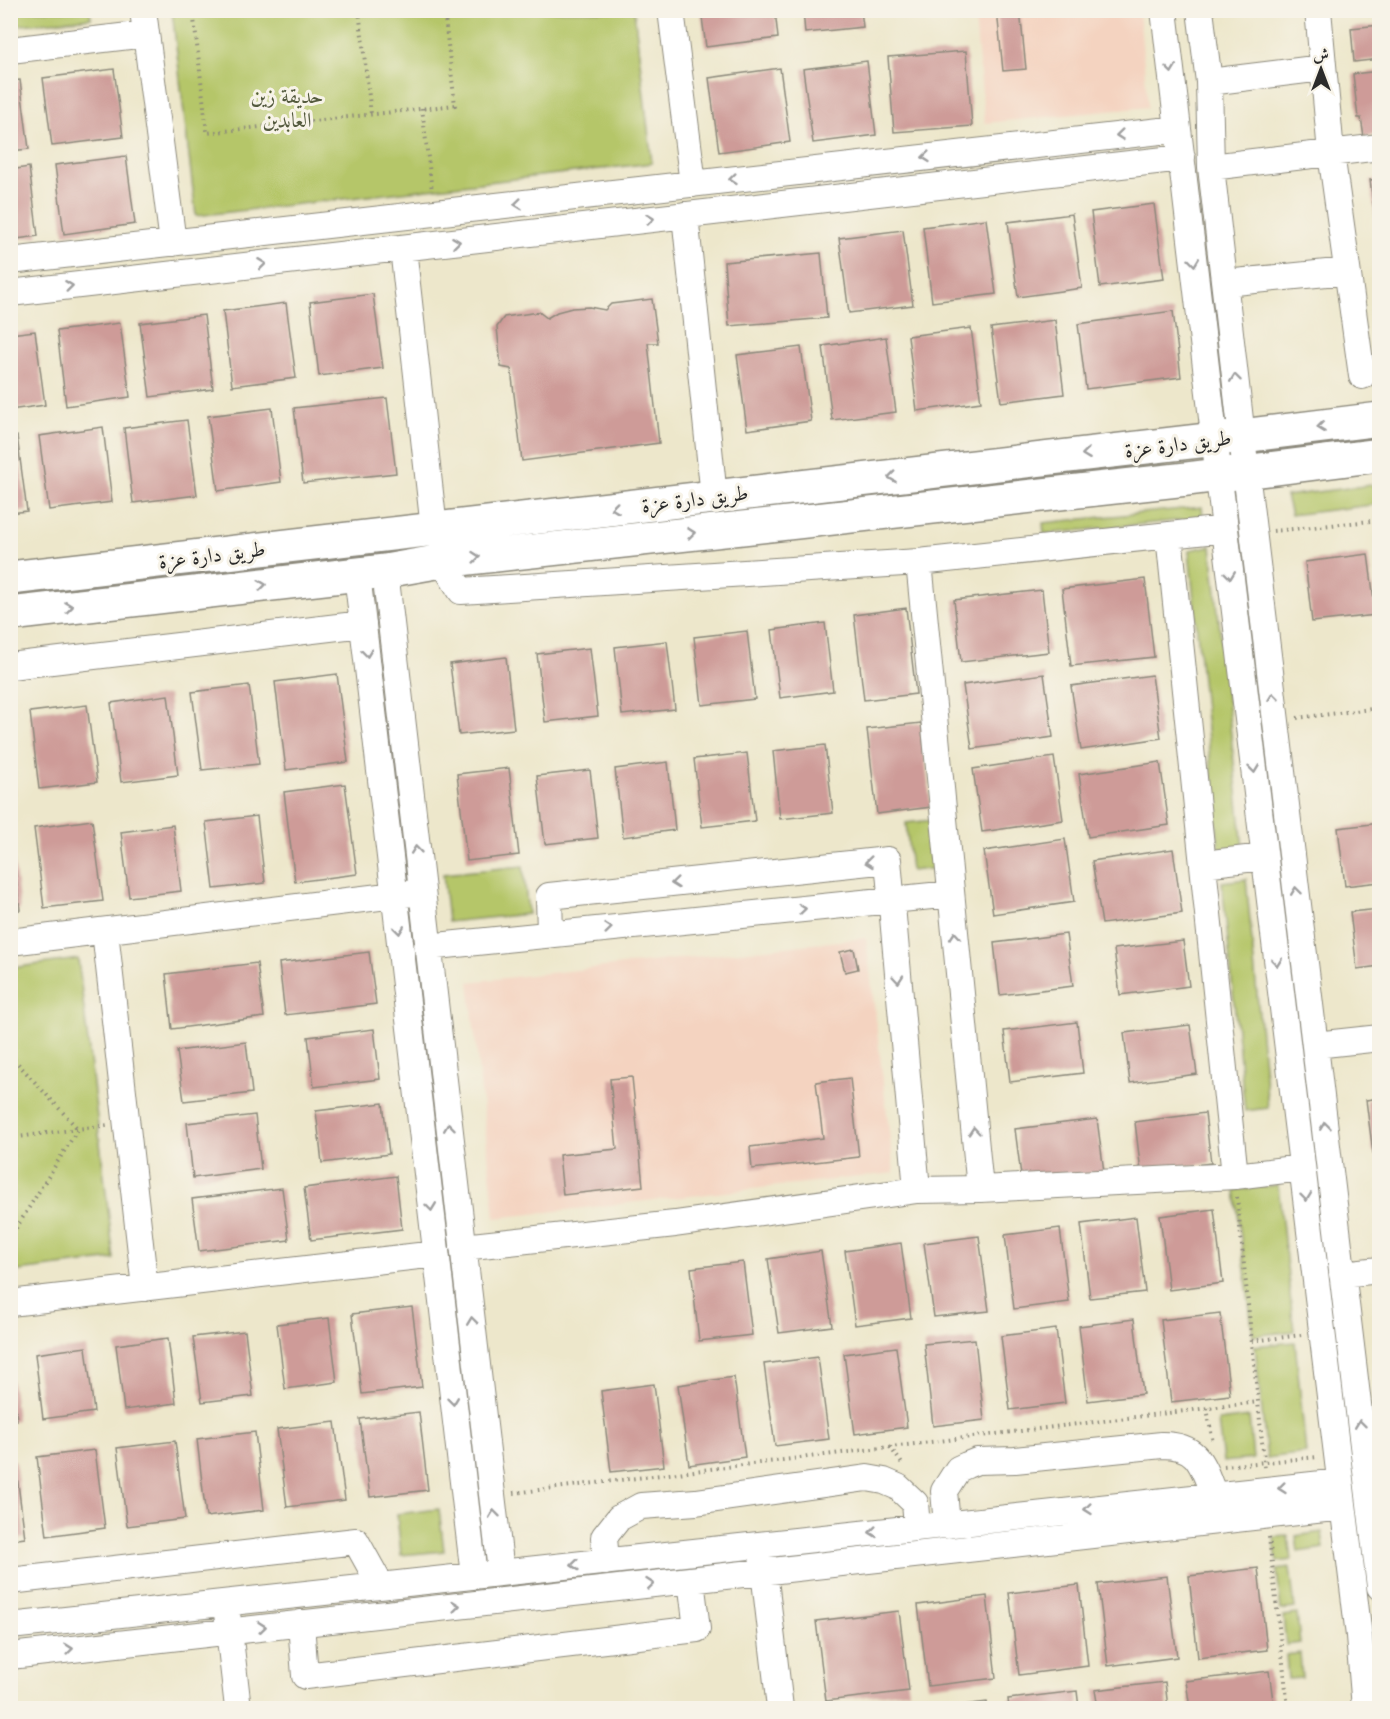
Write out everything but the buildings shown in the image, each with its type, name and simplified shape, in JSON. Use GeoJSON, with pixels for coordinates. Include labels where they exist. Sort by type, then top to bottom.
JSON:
{"type":"FeatureCollection","features":[{"type":"Feature","properties":{"kind":"main road","name":"طريق دارة عزة"},"geometry":{"type":"LineString","coordinates":[[10,578],[1380,419]]}},
{"type":"Feature","properties":{"kind":"main road"},"geometry":{"type":"LineString","coordinates":[[10,614],[371,573],[442,561],[1232,474],[1380,455]]}},
{"type":"Feature","properties":{"kind":"street"},"geometry":{"type":"LineString","coordinates":[[671,10],[693,184]]}},
{"type":"Feature","properties":{"kind":"street"},"geometry":{"type":"LineString","coordinates":[[1164,10],[1182,158],[1228,438],[1232,474],[1225,529],[1359,1636],[1365,1708]]}},
{"type":"Feature","properties":{"kind":"street"},"geometry":{"type":"LineString","coordinates":[[1200,10],[1209,82],[1211,167],[1225,283],[1228,438]]}},
{"type":"Feature","properties":{"kind":"street"},"geometry":{"type":"LineString","coordinates":[[1318,10],[1331,153],[1362,376]]}},
{"type":"Feature","properties":{"kind":"street"},"geometry":{"type":"LineString","coordinates":[[10,50],[145,22],[173,243]]}},
{"type":"Feature","properties":{"kind":"street"},"geometry":{"type":"LineString","coordinates":[[1209,82],[1322,68]]}},
{"type":"Feature","properties":{"kind":"street"},"geometry":{"type":"LineString","coordinates":[[10,261],[1178,129]]}},
{"type":"Feature","properties":{"kind":"street"},"geometry":{"type":"LineString","coordinates":[[1211,167],[1380,147]]}},
{"type":"Feature","properties":{"kind":"street"},"geometry":{"type":"LineString","coordinates":[[10,293],[1182,158]]}},
{"type":"Feature","properties":{"kind":"street"},"geometry":{"type":"LineString","coordinates":[[804,171],[808,201]]}},
{"type":"Feature","properties":{"kind":"street"},"geometry":{"type":"LineString","coordinates":[[552,200],[556,230]]}},
{"type":"Feature","properties":{"kind":"street"},"geometry":{"type":"LineString","coordinates":[[684,215],[714,497]]}},
{"type":"Feature","properties":{"kind":"street"},"geometry":{"type":"LineString","coordinates":[[296,229],[300,260]]}},
{"type":"Feature","properties":{"kind":"street"},"geometry":{"type":"LineString","coordinates":[[403,248],[434,529]]}},
{"type":"Feature","properties":{"kind":"street"},"geometry":{"type":"LineString","coordinates":[[1225,283],[1347,271]]}},
{"type":"Feature","properties":{"kind":"street"},"geometry":{"type":"LineString","coordinates":[[1232,474],[1254,533],[1380,1587]]}},
{"type":"Feature","properties":{"kind":"street"},"geometry":{"type":"LineString","coordinates":[[442,561],[461,591],[919,562],[1225,529]]}},
{"type":"Feature","properties":{"kind":"street"},"geometry":{"type":"LineString","coordinates":[[1169,535],[1235,1176]]}},
{"type":"Feature","properties":{"kind":"street"},"geometry":{"type":"LineString","coordinates":[[919,562],[980,1189]]}},
{"type":"Feature","properties":{"kind":"street"},"geometry":{"type":"LineString","coordinates":[[371,573],[363,624],[474,1576]]}},
{"type":"Feature","properties":{"kind":"street"},"geometry":{"type":"LineString","coordinates":[[371,573],[421,892],[501,1572]]}},
{"type":"Feature","properties":{"kind":"street"},"geometry":{"type":"LineString","coordinates":[[10,666],[363,624]]}},
{"type":"Feature","properties":{"kind":"street"},"geometry":{"type":"LineString","coordinates":[[1203,864],[1264,857]]}},
{"type":"Feature","properties":{"kind":"street"},"geometry":{"type":"LineString","coordinates":[[550,934],[549,896],[888,860],[917,1190]]}},
{"type":"Feature","properties":{"kind":"street"},"geometry":{"type":"LineString","coordinates":[[10,942],[421,892]]}},
{"type":"Feature","properties":{"kind":"street"},"geometry":{"type":"LineString","coordinates":[[427,947],[951,894]]}},
{"type":"Feature","properties":{"kind":"street"},"geometry":{"type":"LineString","coordinates":[[105,931],[145,1287]]}},
{"type":"Feature","properties":{"kind":"street"},"geometry":{"type":"LineString","coordinates":[[1315,1045],[1380,1038]]}},
{"type":"Feature","properties":{"kind":"street"},"geometry":{"type":"LineString","coordinates":[[463,1247],[675,1224],[917,1190],[1235,1176],[1302,1168]]}},
{"type":"Feature","properties":{"kind":"street"},"geometry":{"type":"LineString","coordinates":[[10,1303],[436,1254]]}},
{"type":"Feature","properties":{"kind":"street"},"geometry":{"type":"LineString","coordinates":[[1342,1274],[1380,1270]]}},
{"type":"Feature","properties":{"kind":"street"},"geometry":{"type":"LineString","coordinates":[[947,1525],[944,1491],[958,1469],[978,1461],[1015,1460],[1176,1445],[1198,1458],[1214,1495]]}},
{"type":"Feature","properties":{"kind":"street"},"geometry":{"type":"LineString","coordinates":[[606,1562],[604,1537],[619,1518],[641,1506],[696,1502],[867,1478],[884,1481],[898,1487],[915,1503],[917,1527]]}},
{"type":"Feature","properties":{"kind":"street"},"geometry":{"type":"LineString","coordinates":[[10,1626],[1340,1482]]}},
{"type":"Feature","properties":{"kind":"street"},"geometry":{"type":"LineString","coordinates":[[10,1656],[1343,1507]]}},
{"type":"Feature","properties":{"kind":"street"},"geometry":{"type":"LineString","coordinates":[[10,1581],[356,1541],[381,1586]]}},
{"type":"Feature","properties":{"kind":"street"},"geometry":{"type":"LineString","coordinates":[[760,1545],[780,1708]]}},
{"type":"Feature","properties":{"kind":"street"},"geometry":{"type":"LineString","coordinates":[[301,1623],[305,1676],[697,1629],[691,1580]]}},
{"type":"Feature","properties":{"kind":"street"},"geometry":{"type":"LineString","coordinates":[[225,1602],[238,1708]]}},
{"type":"Feature","properties":{"kind":"path"},"geometry":{"type":"LineString","coordinates":[[193,10],[207,133],[454,105],[444,10]]}},
{"type":"Feature","properties":{"kind":"path"},"geometry":{"type":"LineString","coordinates":[[359,10],[371,114]]}},
{"type":"Feature","properties":{"kind":"path"},"geometry":{"type":"LineString","coordinates":[[422,108],[434,213]]}},
{"type":"Feature","properties":{"kind":"path"},"geometry":{"type":"LineString","coordinates":[[1254,533],[1380,520]]}},
{"type":"Feature","properties":{"kind":"path"},"geometry":{"type":"LineString","coordinates":[[1276,720],[1380,708]]}},
{"type":"Feature","properties":{"kind":"path"},"geometry":{"type":"LineString","coordinates":[[10,1055],[78,1129]]}},
{"type":"Feature","properties":{"kind":"path"},"geometry":{"type":"LineString","coordinates":[[10,1138],[98,1127]]}},
{"type":"Feature","properties":{"kind":"path"},"geometry":{"type":"LineString","coordinates":[[10,1238],[78,1129]]}},
{"type":"Feature","properties":{"kind":"path"},"geometry":{"type":"LineString","coordinates":[[1235,1176],[1267,1490]]}},
{"type":"Feature","properties":{"kind":"path"},"geometry":{"type":"LineString","coordinates":[[1252,1341],[1305,1335]]}},
{"type":"Feature","properties":{"kind":"path"},"geometry":{"type":"LineString","coordinates":[[492,1496],[1258,1402]]}},
{"type":"Feature","properties":{"kind":"path"},"geometry":{"type":"LineString","coordinates":[[1207,1408],[1214,1447]]}},
{"type":"Feature","properties":{"kind":"path"},"geometry":{"type":"LineString","coordinates":[[1217,1467],[1318,1457]]}},
{"type":"Feature","properties":{"kind":"path"},"geometry":{"type":"LineString","coordinates":[[1267,1515],[1288,1708]]}},
{"type":"Feature","properties":{"kind":"shaded area"},"geometry":{"type":"Polygon","coordinates":[[[974,11],[997,11],[1003,71],[1026,68],[1020,11],[1139,11],[1148,107],[985,123],[974,11]]]}},
{"type":"Feature","properties":{"kind":"shaded area"},"geometry":{"type":"Polygon","coordinates":[[[866,938],[894,1173],[495,1218],[469,982],[866,938]]]}},
{"type":"Feature","properties":{"kind":"green space"},"geometry":{"type":"Polygon","coordinates":[[[11,10],[90,11],[91,18],[11,26],[11,10]]]}},
{"type":"Feature","properties":{"kind":"green space","name":"حديقة زين العابدين"},"geometry":{"type":"Polygon","coordinates":[[[172,11],[634,11],[652,163],[196,216],[172,11]]]}},
{"type":"Feature","properties":{"kind":"green space"},"geometry":{"type":"Polygon","coordinates":[[[1379,484],[1379,504],[1291,515],[1286,496],[1379,484]]]}},
{"type":"Feature","properties":{"kind":"green space"},"geometry":{"type":"Polygon","coordinates":[[[1202,507],[1203,518],[1044,534],[1043,523],[1202,507]]]}},
{"type":"Feature","properties":{"kind":"green space"},"geometry":{"type":"Polygon","coordinates":[[[1211,546],[1243,848],[1219,850],[1189,550],[1211,546]]]}},
{"type":"Feature","properties":{"kind":"green space"},"geometry":{"type":"Polygon","coordinates":[[[933,820],[938,868],[911,871],[906,823],[933,820]]]}},
{"type":"Feature","properties":{"kind":"green space"},"geometry":{"type":"Polygon","coordinates":[[[523,866],[528,914],[448,922],[443,874],[523,866]]]}},
{"type":"Feature","properties":{"kind":"green space"},"geometry":{"type":"Polygon","coordinates":[[[1246,879],[1268,1108],[1245,1111],[1222,882],[1246,879]]]}},
{"type":"Feature","properties":{"kind":"green space"},"geometry":{"type":"Polygon","coordinates":[[[78,959],[114,1259],[11,1272],[11,968],[78,959]]]}},
{"type":"Feature","properties":{"kind":"green space"},"geometry":{"type":"Polygon","coordinates":[[[1278,1185],[1294,1331],[1253,1336],[1235,1190],[1278,1185]]]}},
{"type":"Feature","properties":{"kind":"green space"},"geometry":{"type":"Polygon","coordinates":[[[1295,1342],[1306,1453],[1267,1458],[1255,1346],[1295,1342]]]}},
{"type":"Feature","properties":{"kind":"green space"},"geometry":{"type":"Polygon","coordinates":[[[1249,1417],[1253,1459],[1223,1462],[1218,1421],[1249,1417]]]}},
{"type":"Feature","properties":{"kind":"green space"},"geometry":{"type":"Polygon","coordinates":[[[439,1509],[444,1551],[401,1555],[397,1514],[439,1509]]]}},
{"type":"Feature","properties":{"kind":"green space"},"geometry":{"type":"Polygon","coordinates":[[[1322,1532],[1324,1548],[1298,1552],[1296,1536],[1322,1532]]]}},
{"type":"Feature","properties":{"kind":"green space"},"geometry":{"type":"Polygon","coordinates":[[[1288,1536],[1291,1560],[1277,1562],[1274,1537],[1288,1536]]]}},
{"type":"Feature","properties":{"kind":"green space"},"geometry":{"type":"Polygon","coordinates":[[[1290,1568],[1295,1608],[1281,1610],[1277,1570],[1290,1568]]]}},
{"type":"Feature","properties":{"kind":"green space"},"geometry":{"type":"Polygon","coordinates":[[[1297,1614],[1300,1643],[1286,1645],[1283,1616],[1297,1614]]]}},
{"type":"Feature","properties":{"kind":"green space"},"geometry":{"type":"Polygon","coordinates":[[[1300,1653],[1302,1678],[1288,1679],[1286,1655],[1300,1653]]]}}]}
